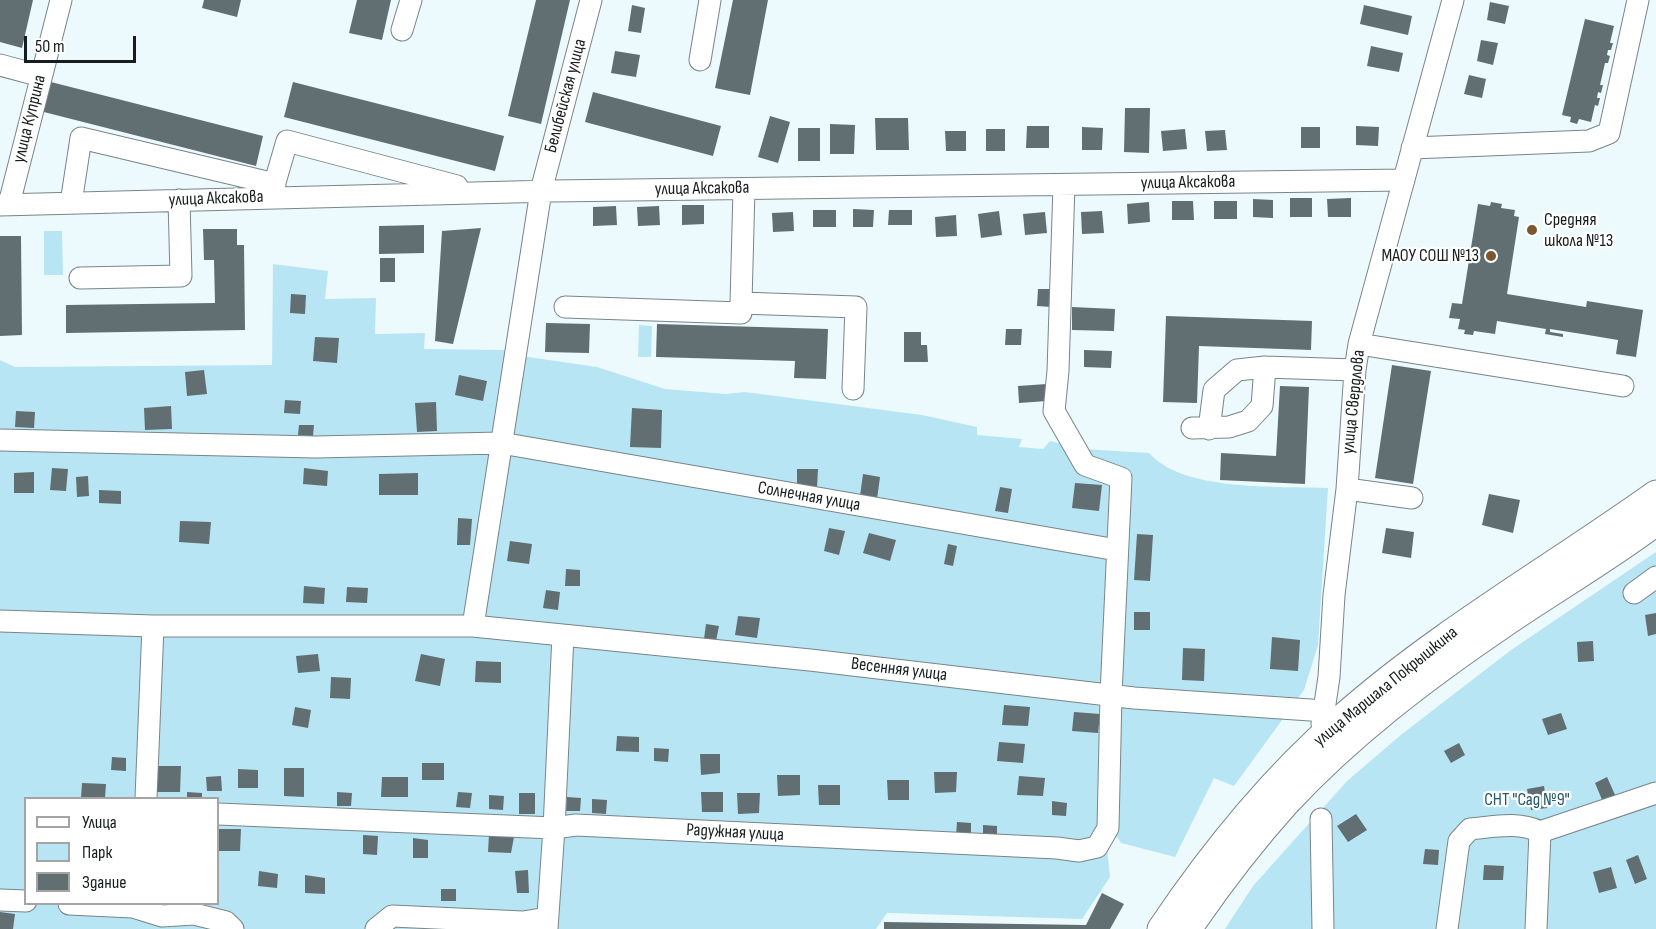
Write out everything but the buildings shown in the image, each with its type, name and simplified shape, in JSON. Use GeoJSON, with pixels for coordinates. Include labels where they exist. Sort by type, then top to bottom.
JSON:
{"type":"FeatureCollection","features":[{"type":"Feature","properties":{"kind":"main road","name":"улица Маршала Покрышкина"},"geometry":{"type":"LineString","coordinates":[[1161,929],[1239,823],[1275,782],[1366,698],[1452,632],[1656,494]]}},
{"type":"Feature","properties":{"kind":"main road","name":"улица Маршала Покрышкина"},"geometry":{"type":"LineString","coordinates":[[1188,929],[1269,822],[1354,737],[1449,663],[1656,522]]}},
{"type":"Feature","properties":{"kind":"street","name":"улица Куприна"},"geometry":{"type":"LineString","coordinates":[[4,204],[7,182],[41,76],[61,0]]}},
{"type":"Feature","properties":{"kind":"street"},"geometry":{"type":"LineString","coordinates":[[402,30],[411,0]]}},
{"type":"Feature","properties":{"kind":"street","name":"Белибейская улица"},"geometry":{"type":"LineString","coordinates":[[473,626],[541,191],[591,0]]}},
{"type":"Feature","properties":{"kind":"street"},"geometry":{"type":"LineString","coordinates":[[700,60],[710,0]]}},
{"type":"Feature","properties":{"kind":"street","name":"улица Свердлова"},"geometry":{"type":"LineString","coordinates":[[1316,742],[1325,711],[1329,677],[1334,595],[1347,489],[1354,370],[1359,344],[1453,0]]}},
{"type":"Feature","properties":{"kind":"street"},"geometry":{"type":"LineString","coordinates":[[1412,148],[1589,141],[1609,133],[1638,0]]}},
{"type":"Feature","properties":{"kind":"street"},"geometry":{"type":"LineString","coordinates":[[0,65],[41,76]]}},
{"type":"Feature","properties":{"kind":"street"},"geometry":{"type":"LineString","coordinates":[[71,203],[81,138],[273,191],[287,141],[481,193]]}},
{"type":"Feature","properties":{"kind":"street","name":"улица Аксакова"},"geometry":{"type":"LineString","coordinates":[[4,204],[179,200],[273,191],[481,193],[1404,180]]}},
{"type":"Feature","properties":{"kind":"street","name":"Радужная улица"},"geometry":{"type":"LineString","coordinates":[[219,814],[554,828],[588,826],[1057,848],[1079,851],[1097,847],[1108,828],[1111,695],[1121,478],[1085,465],[1054,411],[1058,371],[1064,184]]}},
{"type":"Feature","properties":{"kind":"street"},"geometry":{"type":"LineString","coordinates":[[566,307],[741,313],[744,189]]}},
{"type":"Feature","properties":{"kind":"street"},"geometry":{"type":"LineString","coordinates":[[80,278],[181,276],[179,200]]}},
{"type":"Feature","properties":{"kind":"street"},"geometry":{"type":"LineString","coordinates":[[741,303],[856,307],[853,389]]}},
{"type":"Feature","properties":{"kind":"street"},"geometry":{"type":"LineString","coordinates":[[1359,344],[1623,386]]}},
{"type":"Feature","properties":{"kind":"street"},"geometry":{"type":"LineString","coordinates":[[1265,368],[1262,406],[1248,421],[1229,427],[1201,428],[1214,390],[1237,370],[1265,368],[1354,370]]}},
{"type":"Feature","properties":{"kind":"street","name":"Солнечная улица"},"geometry":{"type":"LineString","coordinates":[[0,440],[316,447],[501,443],[1117,550]]}},
{"type":"Feature","properties":{"kind":"street"},"geometry":{"type":"LineString","coordinates":[[1347,489],[1413,498]]}},
{"type":"Feature","properties":{"kind":"street"},"geometry":{"type":"LineString","coordinates":[[1634,593],[1656,577]]}},
{"type":"Feature","properties":{"kind":"street","name":"Весенняя улица"},"geometry":{"type":"LineString","coordinates":[[0,621],[153,626],[473,626],[810,660],[1111,695],[1325,711]]}},
{"type":"Feature","properties":{"kind":"street"},"geometry":{"type":"LineString","coordinates":[[146,797],[153,626]]}},
{"type":"Feature","properties":{"kind":"street"},"geometry":{"type":"LineString","coordinates":[[376,929],[392,916],[547,924],[563,635]]}},
{"type":"Feature","properties":{"kind":"street"},"geometry":{"type":"LineString","coordinates":[[1329,677],[1342,694],[1355,698],[1366,698]]}},
{"type":"Feature","properties":{"kind":"street"},"geometry":{"type":"LineString","coordinates":[[1448,929],[1459,841],[1470,829],[1529,826],[1540,832],[1656,793]]}},
{"type":"Feature","properties":{"kind":"street"},"geometry":{"type":"LineString","coordinates":[[1321,819],[1323,929]]}},
{"type":"Feature","properties":{"kind":"street"},"geometry":{"type":"LineString","coordinates":[[1536,929],[1540,832]]}},
{"type":"Feature","properties":{"kind":"street"},"geometry":{"type":"LineString","coordinates":[[0,900],[24,901]]}},
{"type":"Feature","properties":{"kind":"street"},"geometry":{"type":"LineString","coordinates":[[134,905],[162,916],[194,914],[226,922],[233,929]]}},
{"type":"Feature","properties":{"kind":"green space"},"geometry":{"type":"Polygon","coordinates":[[[44,231],[62,231],[63,275],[44,275],[44,231]]]}},
{"type":"Feature","properties":{"kind":"green space"},"geometry":{"type":"Polygon","coordinates":[[[273,264],[328,271],[325,299],[376,298],[375,334],[425,333],[424,349],[506,350],[528,357],[597,367],[665,389],[726,394],[745,392],[922,415],[977,427],[977,435],[1022,439],[1019,447],[1043,449],[1050,441],[1083,449],[1149,453],[1164,466],[1184,475],[1208,481],[1259,486],[1328,488],[1318,645],[1304,690],[1234,786],[1214,778],[1175,857],[1121,843],[1117,837],[1106,839],[1110,877],[1082,919],[887,913],[876,929],[0,929],[0,360],[15,367],[272,365],[273,264]]]}},
{"type":"Feature","properties":{"kind":"green space"},"geometry":{"type":"Polygon","coordinates":[[[639,325],[652,326],[651,357],[638,357],[639,325]]]}},
{"type":"Feature","properties":{"kind":"green space","name":"СНТ \"Сад №9\""},"geometry":{"type":"Polygon","coordinates":[[[1656,552],[1656,929],[1225,929],[1253,886],[1347,781],[1402,734],[1511,650],[1656,552]]]}},
{"type":"Feature","properties":{"kind":"place","name":"Средняя школа №13"},"geometry":{"type":"Point","coordinates":[1532,230]}},
{"type":"Feature","properties":{"kind":"place","name":"МАОУ СОШ №13"},"geometry":{"type":"Point","coordinates":[1491,256]}}]}
